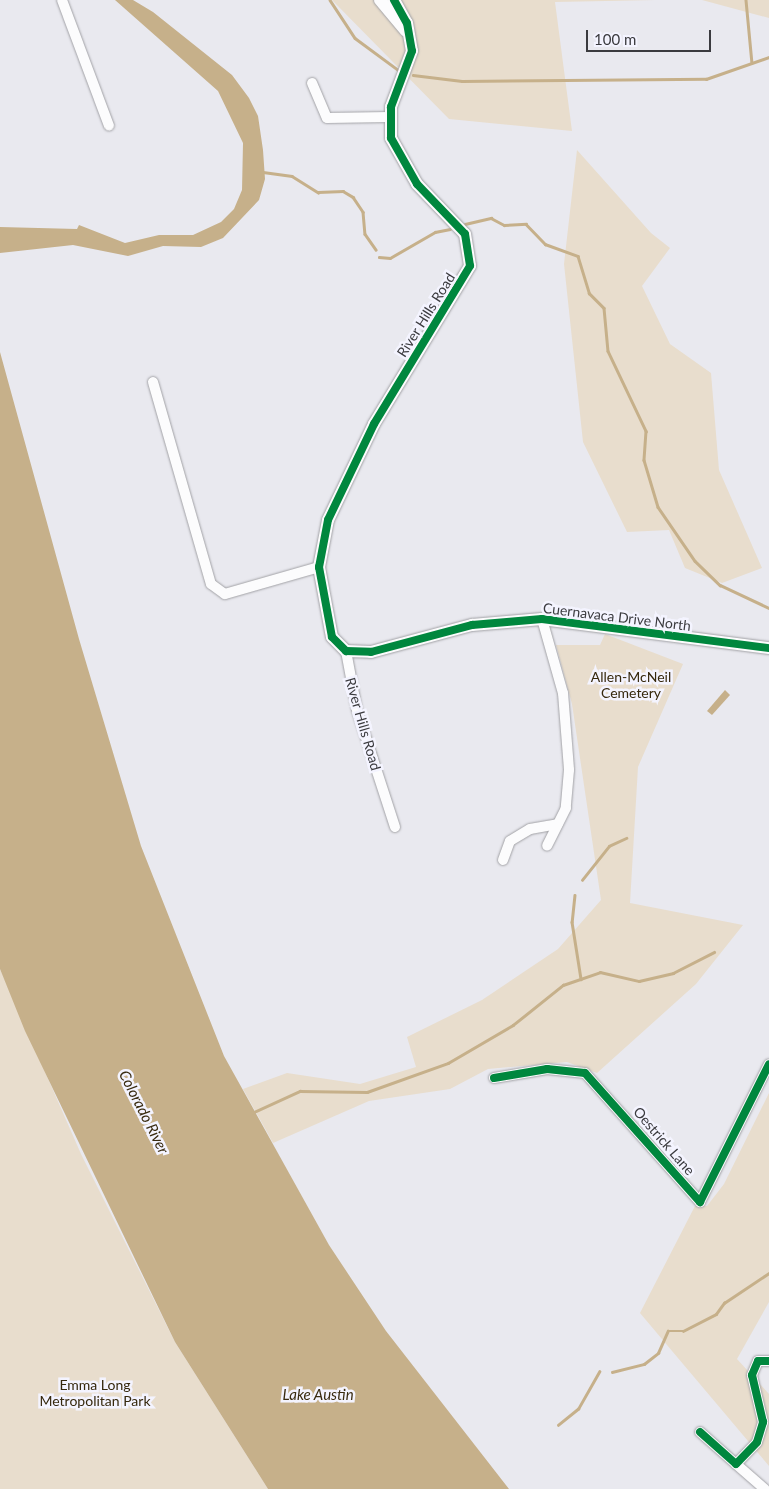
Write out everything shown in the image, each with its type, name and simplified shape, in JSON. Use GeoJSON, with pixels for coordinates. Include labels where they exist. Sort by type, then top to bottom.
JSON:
{"type":"FeatureCollection","features":[{"type":"Feature","properties":{"kind":"street"},"geometry":{"type":"LineString","coordinates":[[62,0],[109,126]]}},
{"type":"Feature","properties":{"kind":"street"},"geometry":{"type":"LineString","coordinates":[[380,0],[410,37]]}},
{"type":"Feature","properties":{"kind":"street"},"geometry":{"type":"LineString","coordinates":[[312,83],[327,118],[389,117],[409,67],[410,37],[394,0]]}},
{"type":"Feature","properties":{"kind":"street","name":"River Hills Road"},"geometry":{"type":"LineString","coordinates":[[389,117],[391,138],[407,170],[465,234],[470,266],[354,464],[325,528],[319,567],[327,622],[338,645],[346,651],[357,710],[395,827]]}},
{"type":"Feature","properties":{"kind":"street"},"geometry":{"type":"LineString","coordinates":[[153,382],[211,584],[224,594],[319,567]]}},
{"type":"Feature","properties":{"kind":"street"},"geometry":{"type":"LineString","coordinates":[[542,619],[563,693],[569,770],[566,808],[547,846]]}},
{"type":"Feature","properties":{"kind":"street","name":"Cuernavaca Drive North"},"geometry":{"type":"LineString","coordinates":[[346,651],[371,652],[472,625],[542,619],[769,648]]}},
{"type":"Feature","properties":{"kind":"street"},"geometry":{"type":"LineString","coordinates":[[503,860],[510,841],[530,829],[558,824]]}},
{"type":"Feature","properties":{"kind":"street","name":"Oestrick Lane"},"geometry":{"type":"LineString","coordinates":[[494,1078],[547,1069],[585,1074],[700,1202],[769,1064]]}},
{"type":"Feature","properties":{"kind":"street"},"geometry":{"type":"LineString","coordinates":[[736,1464],[757,1442],[763,1422],[752,1375],[758,1361],[769,1361]]}},
{"type":"Feature","properties":{"kind":"street"},"geometry":{"type":"LineString","coordinates":[[700,1432],[765,1489]]}},
{"type":"Feature","properties":{"kind":"green space"},"geometry":{"type":"Polygon","coordinates":[[[332,0],[656,0],[555,2],[572,131],[449,119],[332,0]]]}},
{"type":"Feature","properties":{"kind":"green space"},"geometry":{"type":"Polygon","coordinates":[[[702,0],[769,0],[769,18],[702,0]]]}},
{"type":"Feature","properties":{"kind":"green space"},"geometry":{"type":"Polygon","coordinates":[[[577,150],[651,233],[670,248],[642,286],[670,344],[711,373],[719,470],[762,568],[722,583],[685,568],[669,530],[627,532],[583,442],[564,264],[577,150]]]}},
{"type":"Feature","properties":{"kind":"green space","name":"Allen-McNeil Cemetery"},"geometry":{"type":"Polygon","coordinates":[[[605,634],[683,664],[638,767],[630,903],[743,925],[696,984],[597,1073],[567,1062],[488,1069],[450,1089],[369,1101],[273,1143],[243,1089],[287,1073],[360,1084],[416,1067],[407,1037],[482,1000],[558,949],[601,900],[572,704],[556,645],[600,645],[605,634]]]}},
{"type":"Feature","properties":{"kind":"green space","name":"Emma Long Metropolitan Park"},"geometry":{"type":"Polygon","coordinates":[[[0,969],[81,1154],[175,1342],[268,1489],[0,1489],[0,969]]]}},
{"type":"Feature","properties":{"kind":"green space"},"geometry":{"type":"Polygon","coordinates":[[[769,1093],[769,1302],[737,1359],[769,1394],[769,1466],[640,1313],[695,1206],[707,1206],[724,1184],[769,1093]]]}},
{"type":"Feature","properties":{"kind":"water"},"geometry":{"type":"Polygon","coordinates":[[[115,0],[133,0],[153,12],[232,75],[249,98],[258,116],[263,150],[265,179],[259,200],[223,238],[201,247],[163,246],[128,256],[73,245],[0,253],[0,227],[77,229],[79,225],[125,243],[159,235],[193,235],[221,222],[234,209],[242,190],[243,143],[218,91],[115,0]]]}},
{"type":"Feature","properties":{"kind":"water","name":"Lake Austin"},"geometry":{"type":"Polygon","coordinates":[[[0,352],[79,639],[141,846],[224,1056],[329,1245],[386,1331],[509,1489],[268,1489],[175,1342],[25,1031],[0,969],[0,352]]]}},
{"type":"Feature","properties":{"kind":"water"},"geometry":{"type":"Polygon","coordinates":[[[725,690],[730,695],[712,715],[707,711],[725,690]]]}},
{"type":"Feature","properties":{"kind":"waterway"},"geometry":{"type":"LineString","coordinates":[[330,0],[355,38],[401,72]]}},
{"type":"Feature","properties":{"kind":"waterway"},"geometry":{"type":"LineString","coordinates":[[746,0],[752,63]]}},
{"type":"Feature","properties":{"kind":"waterway"},"geometry":{"type":"LineString","coordinates":[[413,75],[462,81],[706,79],[769,57]]}},
{"type":"Feature","properties":{"kind":"waterway"},"geometry":{"type":"LineString","coordinates":[[263,172],[292,176],[318,192],[343,191],[353,197],[363,212],[365,234],[376,250]]}},
{"type":"Feature","properties":{"kind":"waterway"},"geometry":{"type":"LineString","coordinates":[[465,224],[491,218],[504,225],[526,224],[545,244],[578,256],[589,293],[604,308],[608,351],[646,431],[644,460],[658,507],[695,561],[720,585],[769,608]]}},
{"type":"Feature","properties":{"kind":"waterway"},"geometry":{"type":"LineString","coordinates":[[379,257],[390,258],[435,232],[450,229]]}},
{"type":"Feature","properties":{"kind":"waterway"},"geometry":{"type":"LineString","coordinates":[[582,880],[609,846],[626,838]]}},
{"type":"Feature","properties":{"kind":"waterway"},"geometry":{"type":"LineString","coordinates":[[575,895],[572,922],[581,979]]}},
{"type":"Feature","properties":{"kind":"waterway"},"geometry":{"type":"LineString","coordinates":[[252,1113],[300,1091],[367,1092],[448,1063],[513,1025],[563,985],[600,972],[639,981],[673,973],[714,952]]}},
{"type":"Feature","properties":{"kind":"waterway"},"geometry":{"type":"LineString","coordinates":[[612,1372],[644,1364],[658,1353],[668,1331],[683,1331],[716,1314],[724,1303],[769,1273]]}},
{"type":"Feature","properties":{"kind":"waterway"},"geometry":{"type":"LineString","coordinates":[[558,1425],[578,1409],[599,1372]]}},
{"type":"Feature","properties":{"kind":"cycle path"},"geometry":{"type":"LineString","coordinates":[[394,0],[407,23],[412,51],[391,107],[391,138],[417,184],[465,234],[470,266],[374,424],[328,520],[319,567],[332,637],[346,651],[371,652],[472,625],[542,619],[769,648]]}},
{"type":"Feature","properties":{"kind":"cycle path"},"geometry":{"type":"LineString","coordinates":[[494,1078],[547,1069],[585,1073],[700,1202],[769,1064]]}},
{"type":"Feature","properties":{"kind":"cycle path"},"geometry":{"type":"LineString","coordinates":[[700,1432],[736,1464],[757,1442],[763,1422],[752,1375],[758,1361],[769,1361]]}},
{"type":"Feature","properties":{"kind":"water label","name":"Colorado River"},"geometry":{"type":"Point","coordinates":[144,1112]}}]}
